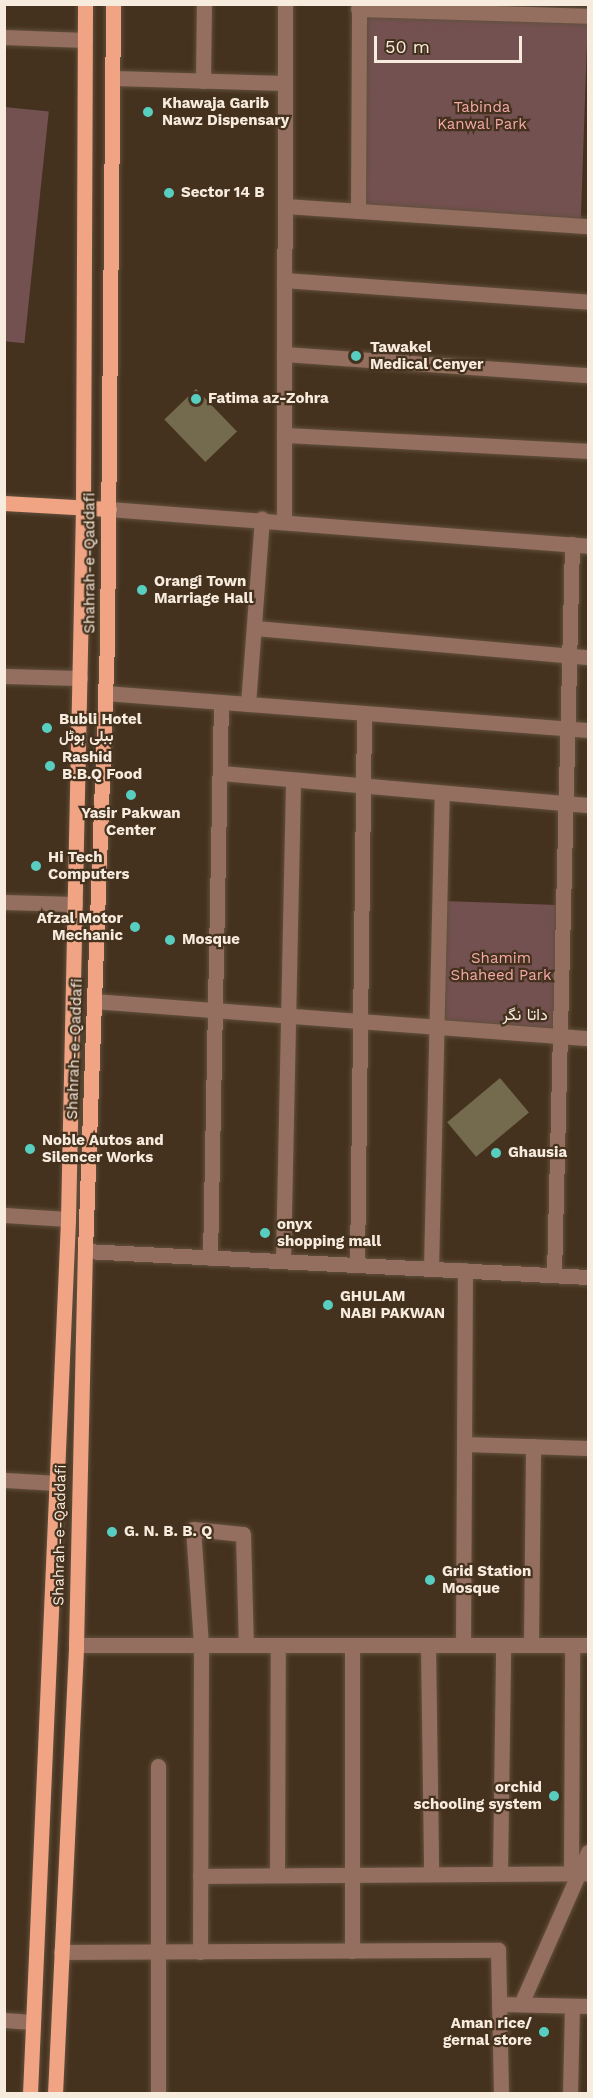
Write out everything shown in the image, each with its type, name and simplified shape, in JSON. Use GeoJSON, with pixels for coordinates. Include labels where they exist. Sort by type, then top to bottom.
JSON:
{"type":"FeatureCollection","features":[{"type":"Feature","properties":{"kind":"main road","name":"Shahrah-e-Qaddafi"},"geometry":{"type":"LineString","coordinates":[[30,2094],[68,1219],[83,507],[85,4]]}},
{"type":"Feature","properties":{"kind":"main road","name":"Shahrah-e-Qaddafi"},"geometry":{"type":"LineString","coordinates":[[54,2094],[76,1645],[85,1251],[106,693],[113,4]]}},
{"type":"Feature","properties":{"kind":"main road"},"geometry":{"type":"LineString","coordinates":[[4,503],[109,509]]}},
{"type":"Feature","properties":{"kind":"street"},"geometry":{"type":"LineString","coordinates":[[203,81],[204,4]]}},
{"type":"Feature","properties":{"kind":"street"},"geometry":{"type":"LineString","coordinates":[[284,520],[285,4]]}},
{"type":"Feature","properties":{"kind":"street"},"geometry":{"type":"LineString","coordinates":[[358,211],[358,7],[588,16]]}},
{"type":"Feature","properties":{"kind":"street"},"geometry":{"type":"LineString","coordinates":[[4,36],[85,40]]}},
{"type":"Feature","properties":{"kind":"street"},"geometry":{"type":"LineString","coordinates":[[112,78],[285,83]]}},
{"type":"Feature","properties":{"kind":"street"},"geometry":{"type":"LineString","coordinates":[[285,206],[588,226]]}},
{"type":"Feature","properties":{"kind":"street"},"geometry":{"type":"LineString","coordinates":[[284,280],[588,302]]}},
{"type":"Feature","properties":{"kind":"street"},"geometry":{"type":"LineString","coordinates":[[284,354],[588,375]]}},
{"type":"Feature","properties":{"kind":"street"},"geometry":{"type":"LineString","coordinates":[[284,435],[588,451]]}},
{"type":"Feature","properties":{"kind":"street"},"geometry":{"type":"LineString","coordinates":[[109,509],[284,520],[588,546]]}},
{"type":"Feature","properties":{"kind":"street"},"geometry":{"type":"LineString","coordinates":[[248,704],[262,519]]}},
{"type":"Feature","properties":{"kind":"street"},"geometry":{"type":"LineString","coordinates":[[554,1275],[572,544]]}},
{"type":"Feature","properties":{"kind":"street"},"geometry":{"type":"LineString","coordinates":[[254,628],[588,657]]}},
{"type":"Feature","properties":{"kind":"street"},"geometry":{"type":"LineString","coordinates":[[4,676],[80,678]]}},
{"type":"Feature","properties":{"kind":"street"},"geometry":{"type":"LineString","coordinates":[[106,693],[588,730]]}},
{"type":"Feature","properties":{"kind":"street"},"geometry":{"type":"LineString","coordinates":[[210,1258],[213,1010],[221,702]]}},
{"type":"Feature","properties":{"kind":"street"},"geometry":{"type":"LineString","coordinates":[[357,1265],[364,712]]}},
{"type":"Feature","properties":{"kind":"street"},"geometry":{"type":"LineString","coordinates":[[220,774],[588,805]]}},
{"type":"Feature","properties":{"kind":"street"},"geometry":{"type":"LineString","coordinates":[[283,1261],[293,780]]}},
{"type":"Feature","properties":{"kind":"street"},"geometry":{"type":"LineString","coordinates":[[431,1269],[442,793]]}},
{"type":"Feature","properties":{"kind":"street"},"geometry":{"type":"LineString","coordinates":[[4,902],[75,904]]}},
{"type":"Feature","properties":{"kind":"street"},"geometry":{"type":"LineString","coordinates":[[94,1001],[588,1038]]}},
{"type":"Feature","properties":{"kind":"street"},"geometry":{"type":"LineString","coordinates":[[4,1215],[68,1219]]}},
{"type":"Feature","properties":{"kind":"street"},"geometry":{"type":"LineString","coordinates":[[85,1251],[588,1277]]}},
{"type":"Feature","properties":{"kind":"street"},"geometry":{"type":"LineString","coordinates":[[463,1645],[465,1270]]}},
{"type":"Feature","properties":{"kind":"street"},"geometry":{"type":"LineString","coordinates":[[464,1444],[588,1448]]}},
{"type":"Feature","properties":{"kind":"street"},"geometry":{"type":"LineString","coordinates":[[531,1645],[533,1446]]}},
{"type":"Feature","properties":{"kind":"street"},"geometry":{"type":"LineString","coordinates":[[4,1480],[58,1483]]}},
{"type":"Feature","properties":{"kind":"street"},"geometry":{"type":"LineString","coordinates":[[200,1952],[201,1645],[193,1529],[243,1534],[246,1645]]}},
{"type":"Feature","properties":{"kind":"street"},"geometry":{"type":"LineString","coordinates":[[76,1645],[588,1645]]}},
{"type":"Feature","properties":{"kind":"street"},"geometry":{"type":"LineString","coordinates":[[277,1875],[278,1645]]}},
{"type":"Feature","properties":{"kind":"street"},"geometry":{"type":"LineString","coordinates":[[352,1645],[352,1951]]}},
{"type":"Feature","properties":{"kind":"street"},"geometry":{"type":"LineString","coordinates":[[428,1645],[431,1874]]}},
{"type":"Feature","properties":{"kind":"street"},"geometry":{"type":"LineString","coordinates":[[500,1874],[503,1645]]}},
{"type":"Feature","properties":{"kind":"street"},"geometry":{"type":"LineString","coordinates":[[572,1645],[580,1873]]}},
{"type":"Feature","properties":{"kind":"street"},"geometry":{"type":"LineString","coordinates":[[158,1766],[158,2094]]}},
{"type":"Feature","properties":{"kind":"street"},"geometry":{"type":"LineString","coordinates":[[521,2004],[588,1852]]}},
{"type":"Feature","properties":{"kind":"street"},"geometry":{"type":"LineString","coordinates":[[200,1876],[580,1873]]}},
{"type":"Feature","properties":{"kind":"street"},"geometry":{"type":"LineString","coordinates":[[61,1952],[498,1950],[501,2094]]}},
{"type":"Feature","properties":{"kind":"street"},"geometry":{"type":"LineString","coordinates":[[499,2004],[588,2006]]}},
{"type":"Feature","properties":{"kind":"street"},"geometry":{"type":"LineString","coordinates":[[570,2094],[572,2006]]}},
{"type":"Feature","properties":{"kind":"street"},"geometry":{"type":"LineString","coordinates":[[4,2020],[32,2022]]}},
{"type":"Feature","properties":{"kind":"green space","name":"Tabinda Kanwal Park"},"geometry":{"type":"Polygon","coordinates":[[[358,9],[588,17],[581,219],[351,211],[358,9]]]}},
{"type":"Feature","properties":{"kind":"green space"},"geometry":{"type":"Polygon","coordinates":[[[5,107],[49,112],[24,343],[4,341],[5,107]]]}},
{"type":"Feature","properties":{"kind":"green space","name":"Shamim Shaheed Park"},"geometry":{"type":"Polygon","coordinates":[[[442,901],[563,905],[559,1031],[438,1027],[442,901]]]}},
{"type":"Feature","properties":{"kind":"building"},"geometry":{"type":"Polygon","coordinates":[[[196,389],[237,431],[205,462],[164,420],[196,389]]]}},
{"type":"Feature","properties":{"kind":"building"},"geometry":{"type":"Polygon","coordinates":[[[500,1078],[529,1112],[476,1157],[447,1122],[500,1078]]]}},
{"type":"Feature","properties":{"kind":"place","name":"Khawaja Garib Nawz Dispensary"},"geometry":{"type":"Point","coordinates":[148,112]}},
{"type":"Feature","properties":{"kind":"place","name":"Sector 14 B"},"geometry":{"type":"Point","coordinates":[169,193]}},
{"type":"Feature","properties":{"kind":"place","name":"Tawakel Medical Cenyer"},"geometry":{"type":"Point","coordinates":[356,356]}},
{"type":"Feature","properties":{"kind":"place","name":"Fatima az-Zohra"},"geometry":{"type":"Point","coordinates":[196,399]}},
{"type":"Feature","properties":{"kind":"place","name":"Orangi Town Marriage Hall"},"geometry":{"type":"Point","coordinates":[142,590]}},
{"type":"Feature","properties":{"kind":"place","name":"Bubli Hotel ببلی ہوٹل"},"geometry":{"type":"Point","coordinates":[47,728]}},
{"type":"Feature","properties":{"kind":"place","name":"Rashid B.B.Q Food"},"geometry":{"type":"Point","coordinates":[50,766]}},
{"type":"Feature","properties":{"kind":"place","name":"Yasir Pakwan Center"},"geometry":{"type":"Point","coordinates":[131,795]}},
{"type":"Feature","properties":{"kind":"place","name":"Hi Tech Computers"},"geometry":{"type":"Point","coordinates":[36,866]}},
{"type":"Feature","properties":{"kind":"place","name":"Afzal Motor Mechanic"},"geometry":{"type":"Point","coordinates":[135,927]}},
{"type":"Feature","properties":{"kind":"place","name":"Mosque"},"geometry":{"type":"Point","coordinates":[170,940]}},
{"type":"Feature","properties":{"kind":"place","name":"Noble Autos and Silencer Works"},"geometry":{"type":"Point","coordinates":[30,1149]}},
{"type":"Feature","properties":{"kind":"place","name":"Ghausia"},"geometry":{"type":"Point","coordinates":[496,1153]}},
{"type":"Feature","properties":{"kind":"place","name":"onyx shopping mall"},"geometry":{"type":"Point","coordinates":[265,1233]}},
{"type":"Feature","properties":{"kind":"place","name":"GHULAM NABI PAKWAN"},"geometry":{"type":"Point","coordinates":[328,1305]}},
{"type":"Feature","properties":{"kind":"place","name":"G. N. B. B. Q"},"geometry":{"type":"Point","coordinates":[112,1532]}},
{"type":"Feature","properties":{"kind":"place","name":"Grid Station Mosque"},"geometry":{"type":"Point","coordinates":[430,1580]}},
{"type":"Feature","properties":{"kind":"place","name":"orchid schooling system"},"geometry":{"type":"Point","coordinates":[554,1796]}},
{"type":"Feature","properties":{"kind":"place","name":"Aman rice/ gernal store"},"geometry":{"type":"Point","coordinates":[544,2032]}},
{"type":"Feature","properties":{"kind":"district","name":"داتا نگر"},"geometry":{"type":"Point","coordinates":[525,1015]}}]}
